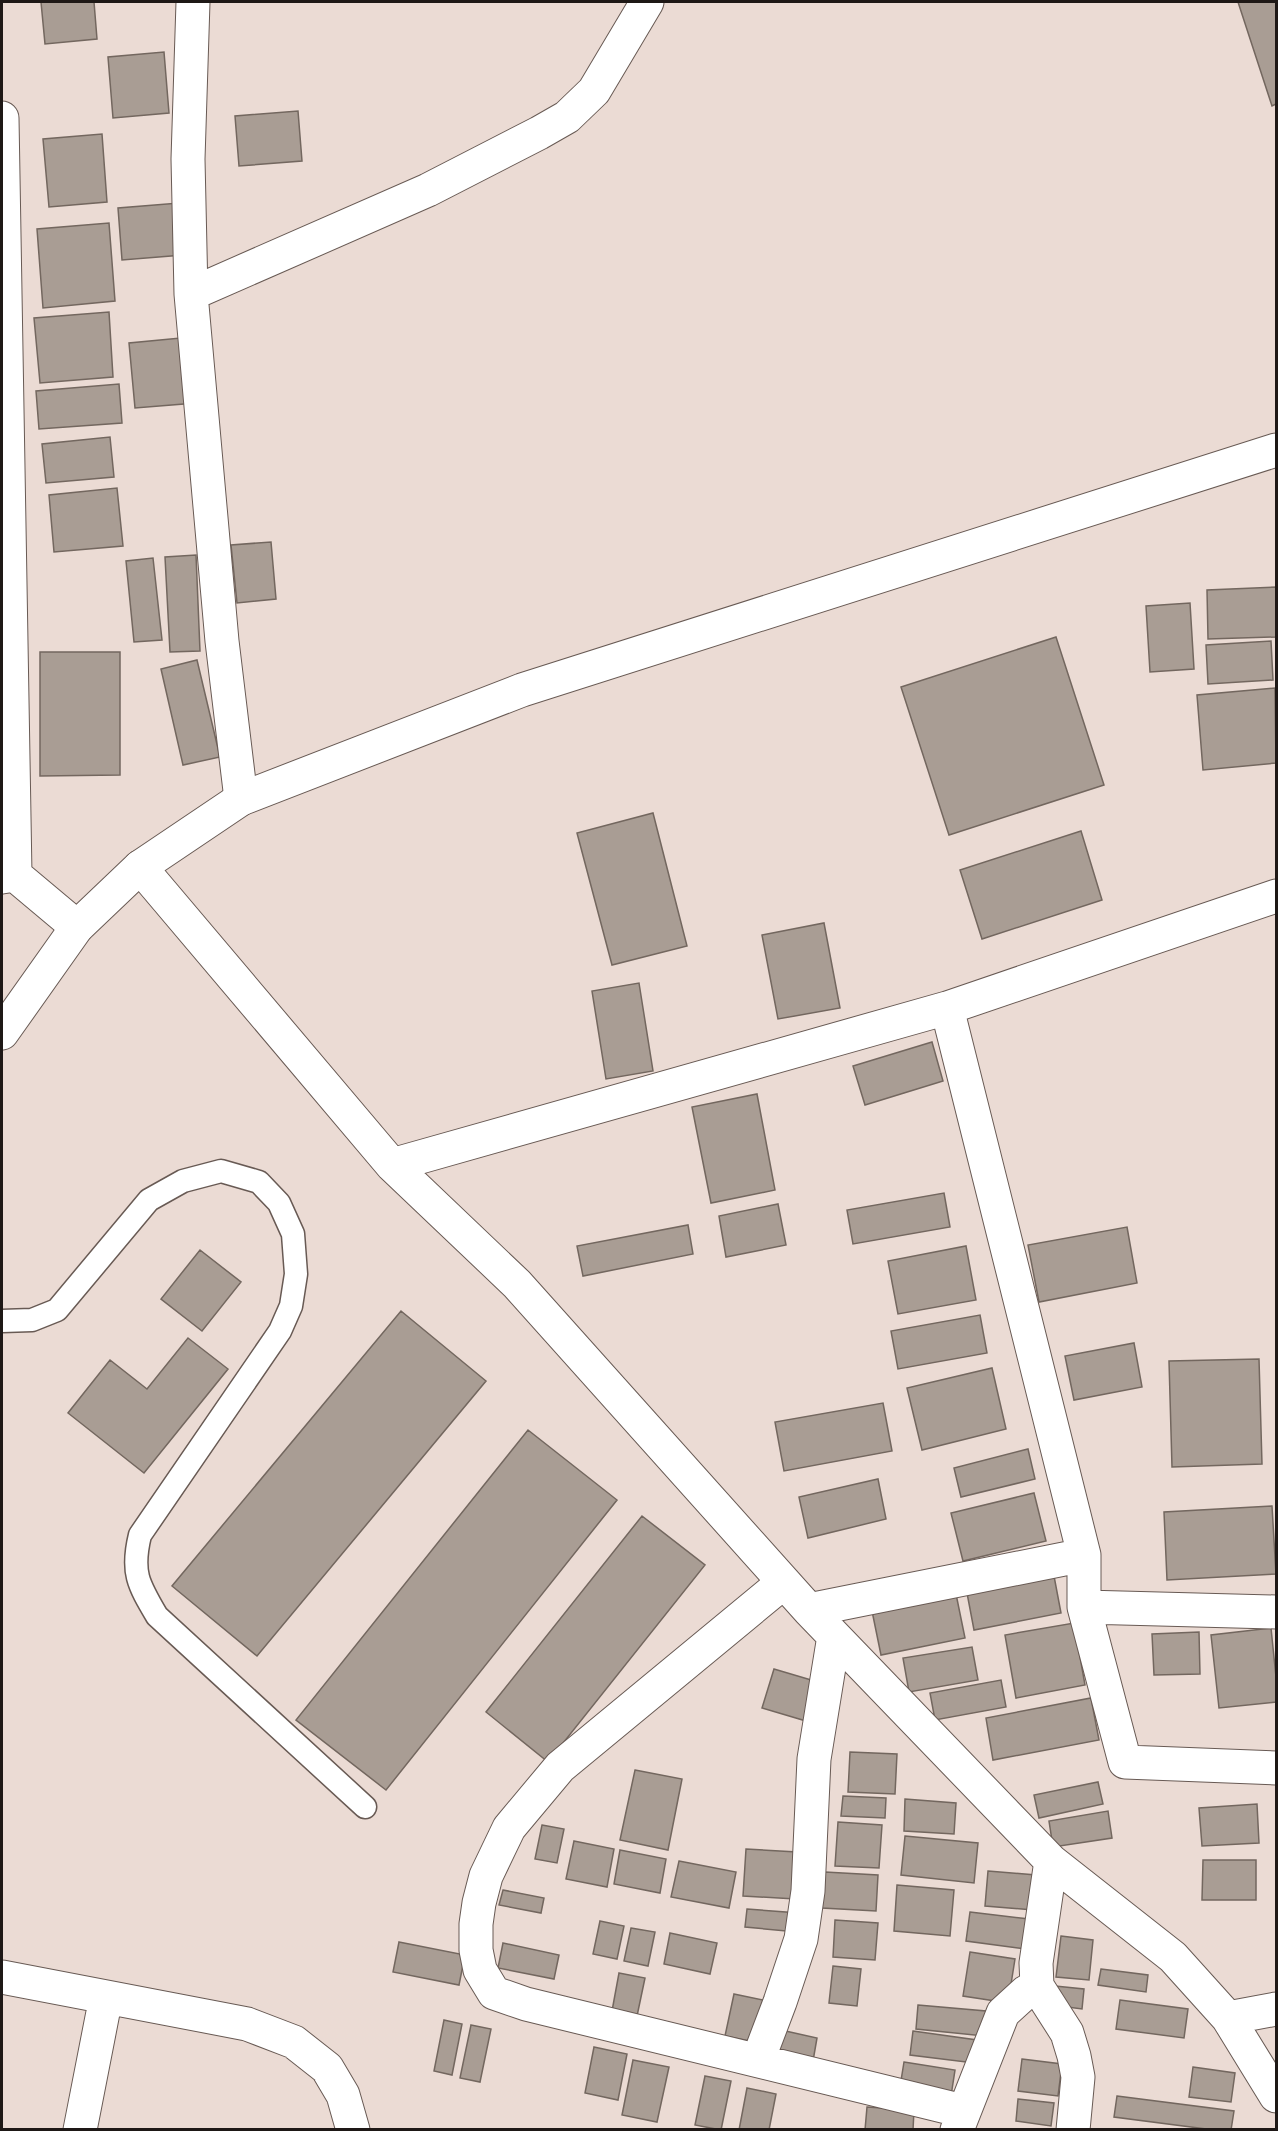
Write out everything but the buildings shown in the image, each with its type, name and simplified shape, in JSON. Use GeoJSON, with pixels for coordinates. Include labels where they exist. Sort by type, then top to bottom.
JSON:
{"type":"FeatureCollection","features":[{"type":"Feature","properties":{"kind":"street"},"geometry":{"type":"LineString","coordinates":[[193,2],[188,159],[191,294],[222,642],[241,799]]}},
{"type":"Feature","properties":{"kind":"street"},"geometry":{"type":"LineString","coordinates":[[191,294],[428,190],[539,134],[567,117],[594,91],[647,2]]}},
{"type":"Feature","properties":{"kind":"street"},"geometry":{"type":"LineString","coordinates":[[2,118],[8,876],[76,927]]}},
{"type":"Feature","properties":{"kind":"street"},"geometry":{"type":"LineString","coordinates":[[2,1033],[76,927],[140,867],[241,799],[522,690],[1276,450]]}},
{"type":"Feature","properties":{"kind":"street"},"geometry":{"type":"LineString","coordinates":[[140,867],[392,1165],[517,1284],[809,1610],[1051,1861],[1173,1957],[1228,2018],[1276,2096]]}},
{"type":"Feature","properties":{"kind":"street"},"geometry":{"type":"LineString","coordinates":[[392,1165],[946,1008],[1276,896]]}},
{"type":"Feature","properties":{"kind":"street"},"geometry":{"type":"LineString","coordinates":[[946,1008],[1084,1556],[1084,1607],[1125,1762],[1276,1768]]}},
{"type":"Feature","properties":{"kind":"street"},"geometry":{"type":"LineString","coordinates":[[809,1610],[1084,1556]]}},
{"type":"Feature","properties":{"kind":"street"},"geometry":{"type":"LineString","coordinates":[[784,1582],[560,1767],[509,1828],[486,1876],[479,1903],[476,1950],[480,1970],[494,1992],[526,2004],[758,2060],[960,2120],[1003,2013],[1026,1992],[1037,1986]]}},
{"type":"Feature","properties":{"kind":"street"},"geometry":{"type":"LineString","coordinates":[[1084,1607],[1276,1612]]}},
{"type":"Feature","properties":{"kind":"street"},"geometry":{"type":"LineString","coordinates":[[758,2060],[801,1939],[808,1891],[814,1759],[834,1636]]}},
{"type":"Feature","properties":{"kind":"street"},"geometry":{"type":"LineString","coordinates":[[1051,1861],[1036,1963],[1037,1986],[1067,2033],[1074,2056],[1078,2077],[1073,2130]]}},
{"type":"Feature","properties":{"kind":"street"},"geometry":{"type":"LineString","coordinates":[[2,1977],[247,2024],[294,2042],[327,2068],[343,2095],[353,2130]]}},
{"type":"Feature","properties":{"kind":"street"},"geometry":{"type":"LineString","coordinates":[[80,2130],[106,1997]]}},
{"type":"Feature","properties":{"kind":"street"},"geometry":{"type":"LineString","coordinates":[[1228,2018],[1276,2009]]}},
{"type":"Feature","properties":{"kind":"lane"},"geometry":{"type":"LineString","coordinates":[[2,1321],[32,1320],[57,1310],[149,1200],[183,1181],[221,1172],[259,1182],[279,1203],[293,1234],[296,1274],[291,1306],[280,1331],[140,1535],[135,1556],[136,1572],[157,1616],[365,1806]]}}]}
